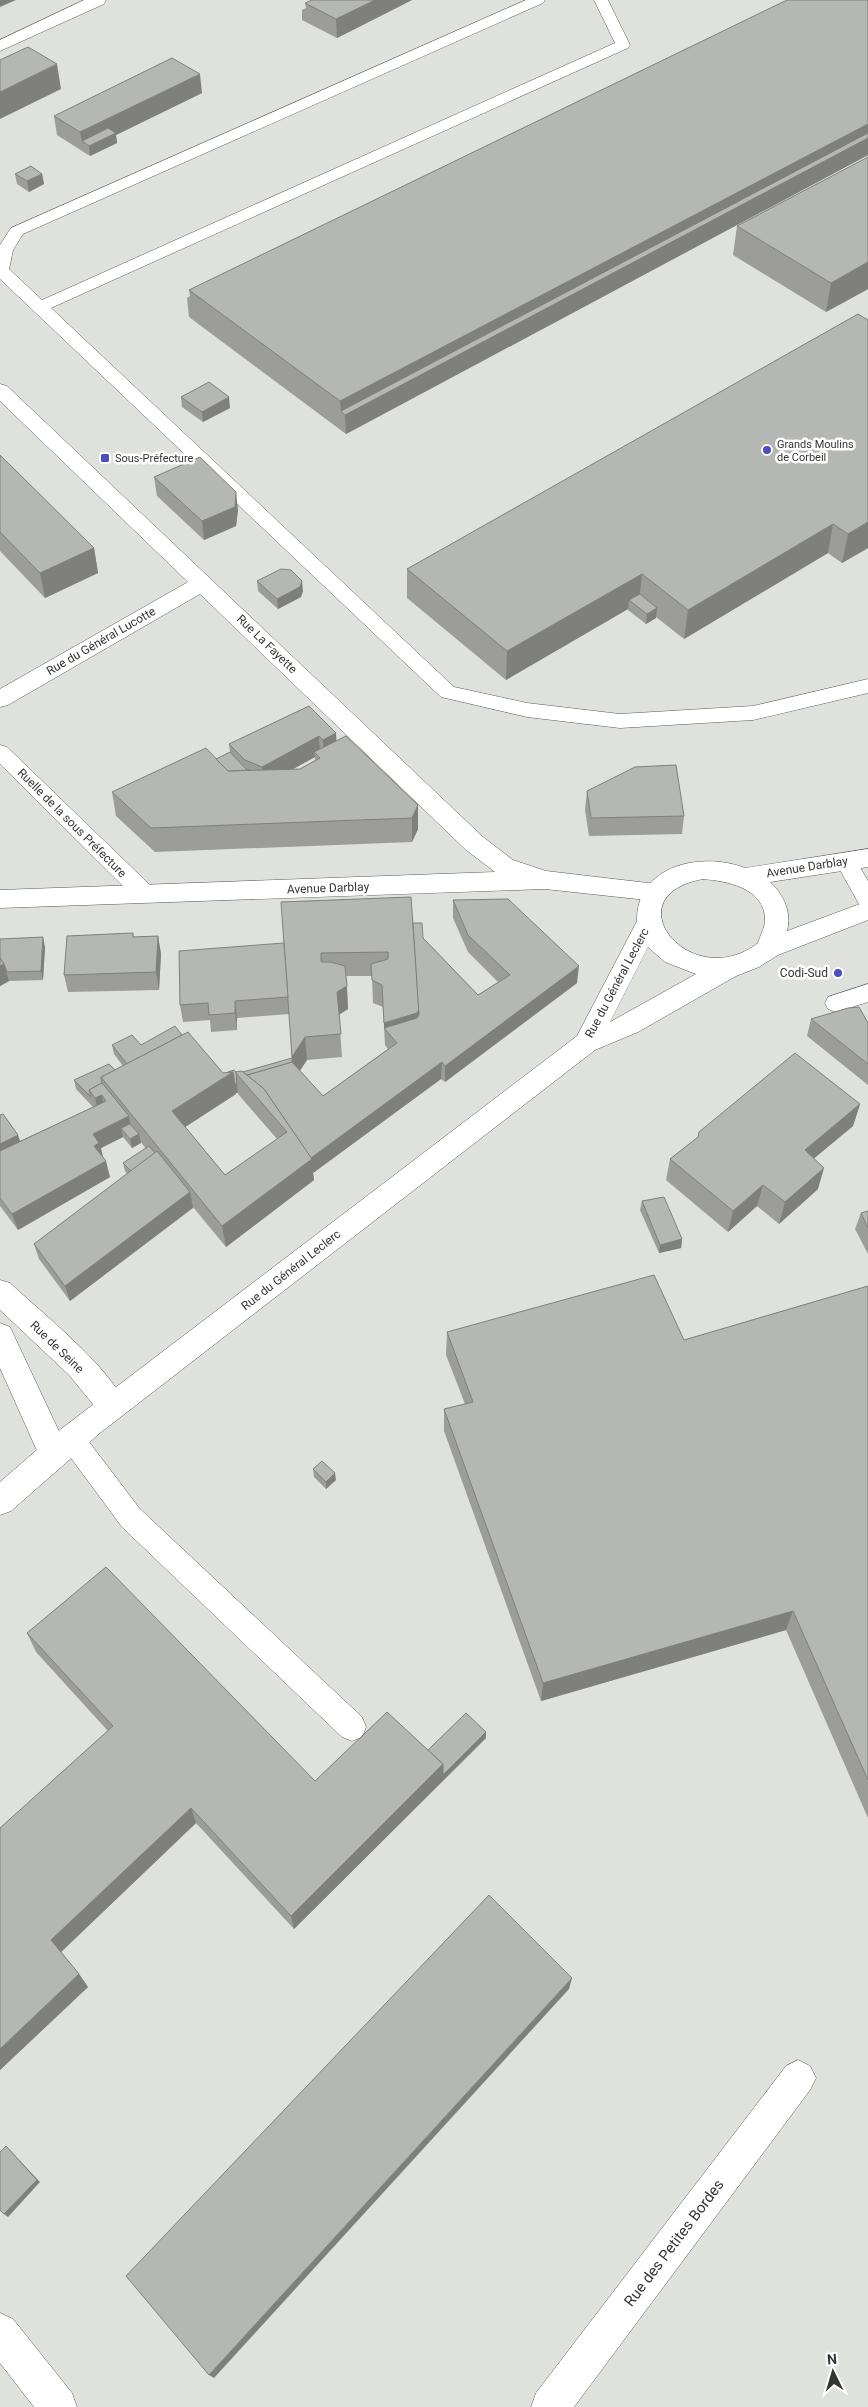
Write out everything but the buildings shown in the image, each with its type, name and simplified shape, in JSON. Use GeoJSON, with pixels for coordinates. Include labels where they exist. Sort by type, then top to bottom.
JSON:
{"type":"FeatureCollection","features":[{"type":"Feature","properties":{"kind":"street"},"geometry":{"type":"LineString","coordinates":[[0,46],[98,0]]}},
{"type":"Feature","properties":{"kind":"street","name":"Rue La Fayette"},"geometry":{"type":"LineString","coordinates":[[0,390],[474,843],[504,866],[545,880]]}},
{"type":"Feature","properties":{"kind":"street","name":"Rue du Général Lucotte"},"geometry":{"type":"LineString","coordinates":[[0,699],[202,583]]}},
{"type":"Feature","properties":{"kind":"street","name":"Avenue Darblay"},"geometry":{"type":"LineString","coordinates":[[746,877],[857,859]]}},
{"type":"Feature","properties":{"kind":"street","name":"Avenue Darblay"},"geometry":{"type":"LineString","coordinates":[[0,899],[545,880],[656,892],[668,880],[706,868],[746,877],[762,888],[773,902],[778,918],[777,933],[769,948]]}},
{"type":"Feature","properties":{"kind":"street"},"geometry":{"type":"LineString","coordinates":[[656,892],[649,907],[648,923],[655,939],[668,952],[686,962],[706,968],[728,968],[744,964],[758,957],[769,948],[868,910]]}},
{"type":"Feature","properties":{"kind":"street","name":"Rue du Général Leclerc"},"geometry":{"type":"LineString","coordinates":[[586,1042],[648,923]]}},
{"type":"Feature","properties":{"kind":"street","name":"Rue du Général Leclerc"},"geometry":{"type":"LineString","coordinates":[[0,1501],[110,1405],[147,1381],[586,1042],[629,1025],[728,968]]}},
{"type":"Feature","properties":{"kind":"street","name":"Rue de Seine"},"geometry":{"type":"LineString","coordinates":[[0,1292],[80,1366],[110,1405]]}},
{"type":"Feature","properties":{"kind":"street"},"geometry":{"type":"LineString","coordinates":[[0,1336],[62,1445]]}},
{"type":"Feature","properties":{"kind":"street","name":"Rue des Petites Bordes"},"geometry":{"type":"LineString","coordinates":[[550,2407],[798,2078]]}},
{"type":"Feature","properties":{"kind":"street"},"geometry":{"type":"LineString","coordinates":[[0,2332],[58,2407]]}},
{"type":"Feature","properties":{"kind":"lane"},"geometry":{"type":"LineString","coordinates":[[538,0],[17,231],[5,250],[0,270],[448,692],[526,710],[620,721],[753,713],[868,686]]}},
{"type":"Feature","properties":{"kind":"lane"},"geometry":{"type":"LineString","coordinates":[[40,307],[623,45],[601,0]]}},
{"type":"Feature","properties":{"kind":"lane","name":"Ruelle de la sous Préfecture"},"geometry":{"type":"LineString","coordinates":[[0,752],[145,894]]}},
{"type":"Feature","properties":{"kind":"lane"},"geometry":{"type":"LineString","coordinates":[[857,859],[868,900]]}},
{"type":"Feature","properties":{"kind":"lane"},"geometry":{"type":"LineString","coordinates":[[836,1003],[868,993]]}},
{"type":"Feature","properties":{"kind":"lane"},"geometry":{"type":"LineString","coordinates":[[62,1445],[131,1518],[352,1727]]}},
{"type":"Feature","properties":{"kind":"place","name":"Grands Moulins de Corbeil"},"geometry":{"type":"Point","coordinates":[767,450]}},
{"type":"Feature","properties":{"kind":"place","name":"Sous-Préfecture"},"geometry":{"type":"Point","coordinates":[105,458]}},
{"type":"Feature","properties":{"kind":"place","name":"Codi-Sud"},"geometry":{"type":"Point","coordinates":[838,973]}}]}
